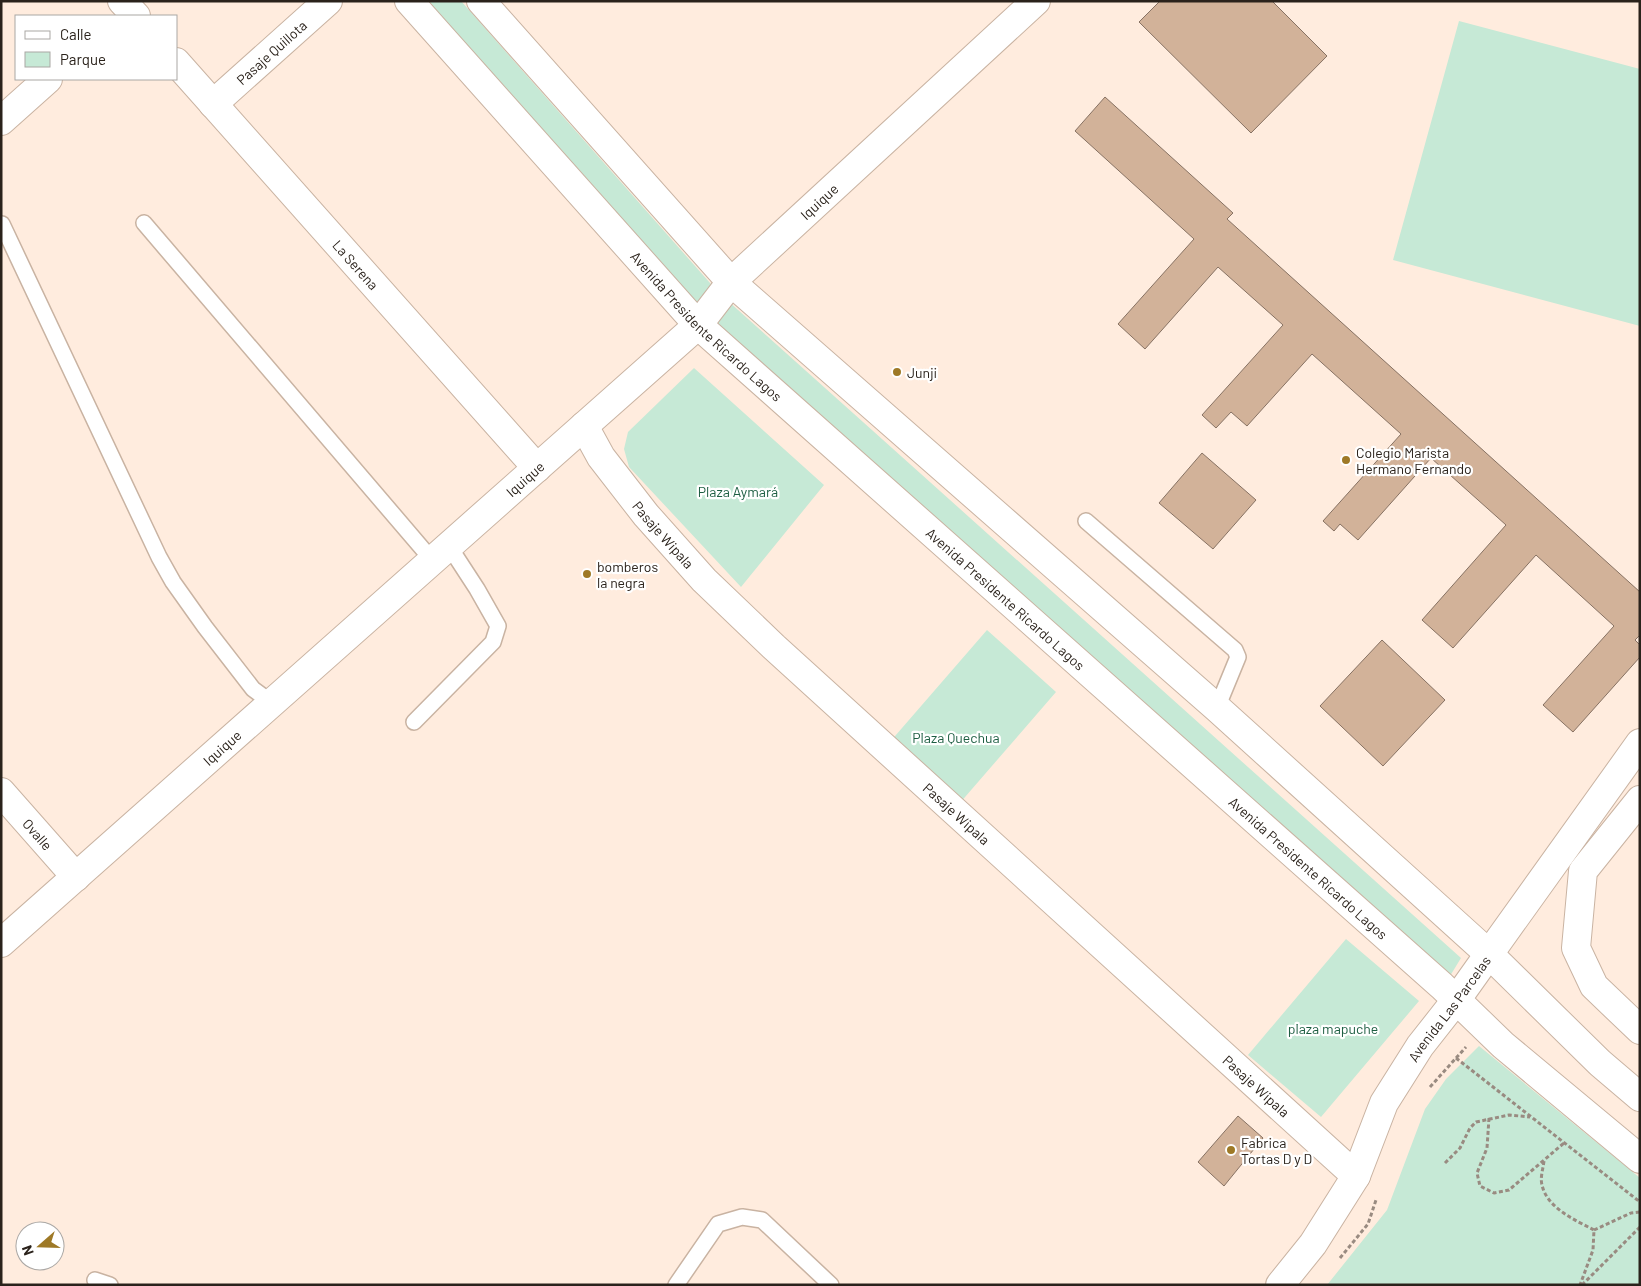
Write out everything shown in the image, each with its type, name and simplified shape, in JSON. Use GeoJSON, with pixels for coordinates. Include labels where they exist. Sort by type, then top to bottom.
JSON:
{"type":"FeatureCollection","features":[{"type":"Feature","properties":{"kind":"street","name":"Pasaje Quillota"},"geometry":{"type":"LineString","coordinates":[[213,104],[328,1]]}},
{"type":"Feature","properties":{"kind":"street","name":"Avenida Presidente Ricardo Lagos"},"geometry":{"type":"LineString","coordinates":[[409,1],[698,325],[1457,999],[1503,1044],[1640,1159]]}},
{"type":"Feature","properties":{"kind":"street"},"geometry":{"type":"LineString","coordinates":[[481,1],[731,282],[1217,708],[1489,954],[1600,1063],[1640,1097]]}},
{"type":"Feature","properties":{"kind":"street","name":"Iquique"},"geometry":{"type":"LineString","coordinates":[[1,943],[698,325],[731,282],[1036,1]]}},
{"type":"Feature","properties":{"kind":"street","name":"La Serena"},"geometry":{"type":"LineString","coordinates":[[178,64],[537,468]]}},
{"type":"Feature","properties":{"kind":"street"},"geometry":{"type":"LineString","coordinates":[[1,121],[47,80]]}},
{"type":"Feature","properties":{"kind":"street","name":"Pasaje Wipala"},"geometry":{"type":"LineString","coordinates":[[584,426],[606,464],[646,514],[704,580],[1356,1176]]}},
{"type":"Feature","properties":{"kind":"street","name":"Avenida Las Parcelas"},"geometry":{"type":"LineString","coordinates":[[1280,1285],[1313,1244],[1356,1176],[1384,1103],[1420,1046],[1457,999],[1640,744]]}},
{"type":"Feature","properties":{"kind":"street","name":"Ovalle"},"geometry":{"type":"LineString","coordinates":[[1,792],[76,877]]}},
{"type":"Feature","properties":{"kind":"street"},"geometry":{"type":"LineString","coordinates":[[1640,800],[1583,871],[1576,948],[1594,986],[1640,1030]]}},
{"type":"Feature","properties":{"kind":"lane"},"geometry":{"type":"LineString","coordinates":[[144,223],[441,553],[477,589],[498,626],[493,642],[414,722]]}},
{"type":"Feature","properties":{"kind":"lane"},"geometry":{"type":"LineString","coordinates":[[2,224],[173,582],[253,689],[272,703]]}},
{"type":"Feature","properties":{"kind":"lane"},"geometry":{"type":"LineString","coordinates":[[1086,521],[1235,650],[1238,657],[1217,708]]}},
{"type":"Feature","properties":{"kind":"lane"},"geometry":{"type":"LineString","coordinates":[[676,1285],[718,1224],[742,1217],[762,1220],[831,1285]]}},
{"type":"Feature","properties":{"kind":"lane"},"geometry":{"type":"LineString","coordinates":[[95,1280],[110,1285]]}},
{"type":"Feature","properties":{"kind":"path"},"geometry":{"type":"LineString","coordinates":[[1424,1093],[1485,1026]]}},
{"type":"Feature","properties":{"kind":"path"},"geometry":{"type":"LineString","coordinates":[[1456,1058],[1640,1202]]}},
{"type":"Feature","properties":{"kind":"path"},"geometry":{"type":"LineString","coordinates":[[1445,1162],[1460,1148],[1470,1128],[1476,1122],[1509,1115],[1531,1117]]}},
{"type":"Feature","properties":{"kind":"path"},"geometry":{"type":"LineString","coordinates":[[1489,1118],[1487,1148],[1477,1173],[1480,1186],[1494,1193],[1509,1190],[1564,1143]]}},
{"type":"Feature","properties":{"kind":"path"},"geometry":{"type":"LineString","coordinates":[[1544,1161],[1541,1183],[1546,1196],[1566,1214],[1594,1230]]}},
{"type":"Feature","properties":{"kind":"path"},"geometry":{"type":"LineString","coordinates":[[1336,1262],[1368,1224],[1377,1197]]}},
{"type":"Feature","properties":{"kind":"path"},"geometry":{"type":"LineString","coordinates":[[1594,1230],[1631,1213],[1640,1212]]}},
{"type":"Feature","properties":{"kind":"path"},"geometry":{"type":"LineString","coordinates":[[1581,1285],[1640,1227]]}},
{"type":"Feature","properties":{"kind":"path"},"geometry":{"type":"LineString","coordinates":[[1581,1285],[1592,1250],[1594,1230]]}},
{"type":"Feature","properties":{"kind":"green space"},"geometry":{"type":"Polygon","coordinates":[[[423,1],[461,1],[718,292],[1461,958],[1450,976],[703,320],[423,1]]]}},
{"type":"Feature","properties":{"kind":"green space"},"geometry":{"type":"Polygon","coordinates":[[[1459,21],[1640,69],[1640,326],[1393,260],[1459,21]]]}},
{"type":"Feature","properties":{"kind":"green space","name":"Plaza Aymará"},"geometry":{"type":"Polygon","coordinates":[[[694,368],[824,485],[741,587],[629,467],[624,449],[628,432],[694,368]]]}},
{"type":"Feature","properties":{"kind":"green space","name":"Plaza Quechua"},"geometry":{"type":"Polygon","coordinates":[[[987,630],[1056,692],[959,804],[889,743],[987,630]]]}},
{"type":"Feature","properties":{"kind":"green space","name":"plaza mapuche"},"geometry":{"type":"Polygon","coordinates":[[[1346,939],[1419,1001],[1321,1117],[1248,1055],[1346,939]]]}},
{"type":"Feature","properties":{"kind":"green space"},"geometry":{"type":"Polygon","coordinates":[[[1479,1046],[1640,1178],[1639,1285],[1327,1285],[1387,1210],[1425,1109],[1446,1079],[1479,1046]]]}},
{"type":"Feature","properties":{"kind":"building"},"geometry":{"type":"Polygon","coordinates":[[[1160,1],[1272,1],[1327,56],[1251,133],[1139,22],[1160,1]]]}},
{"type":"Feature","properties":{"kind":"building"},"geometry":{"type":"Polygon","coordinates":[[[1105,97],[1233,213],[1227,219],[1640,592],[1640,635],[1635,640],[1640,645],[1640,657],[1573,732],[1543,705],[1614,626],[1536,555],[1453,648],[1422,620],[1506,525],[1431,458],[1358,540],[1340,524],[1334,531],[1323,521],[1401,434],[1312,354],[1247,426],[1231,412],[1216,428],[1202,415],[1283,325],[1218,267],[1145,349],[1118,324],[1194,239],[1075,131],[1105,97]]]}},
{"type":"Feature","properties":{"kind":"building"},"geometry":{"type":"Polygon","coordinates":[[[1202,453],[1256,500],[1213,549],[1159,503],[1202,453]]]}},
{"type":"Feature","properties":{"kind":"building"},"geometry":{"type":"Polygon","coordinates":[[[1382,640],[1445,700],[1383,766],[1320,706],[1382,640]]]}},
{"type":"Feature","properties":{"kind":"building","name":"Fabrica Tortas D y D"},"geometry":{"type":"Polygon","coordinates":[[[1238,1116],[1263,1138],[1224,1186],[1198,1162],[1238,1116]]]}},
{"type":"Feature","properties":{"kind":"place","name":"Junji"},"geometry":{"type":"Point","coordinates":[897,372]}},
{"type":"Feature","properties":{"kind":"place","name":"Colegio Marista Hermano Fernando"},"geometry":{"type":"Point","coordinates":[1346,460]}},
{"type":"Feature","properties":{"kind":"place","name":"bomberos la negra"},"geometry":{"type":"Point","coordinates":[587,574]}},
{"type":"Feature","properties":{"kind":"place","name":"Fabrica Tortas D y D"},"geometry":{"type":"Point","coordinates":[1231,1150]}}]}
